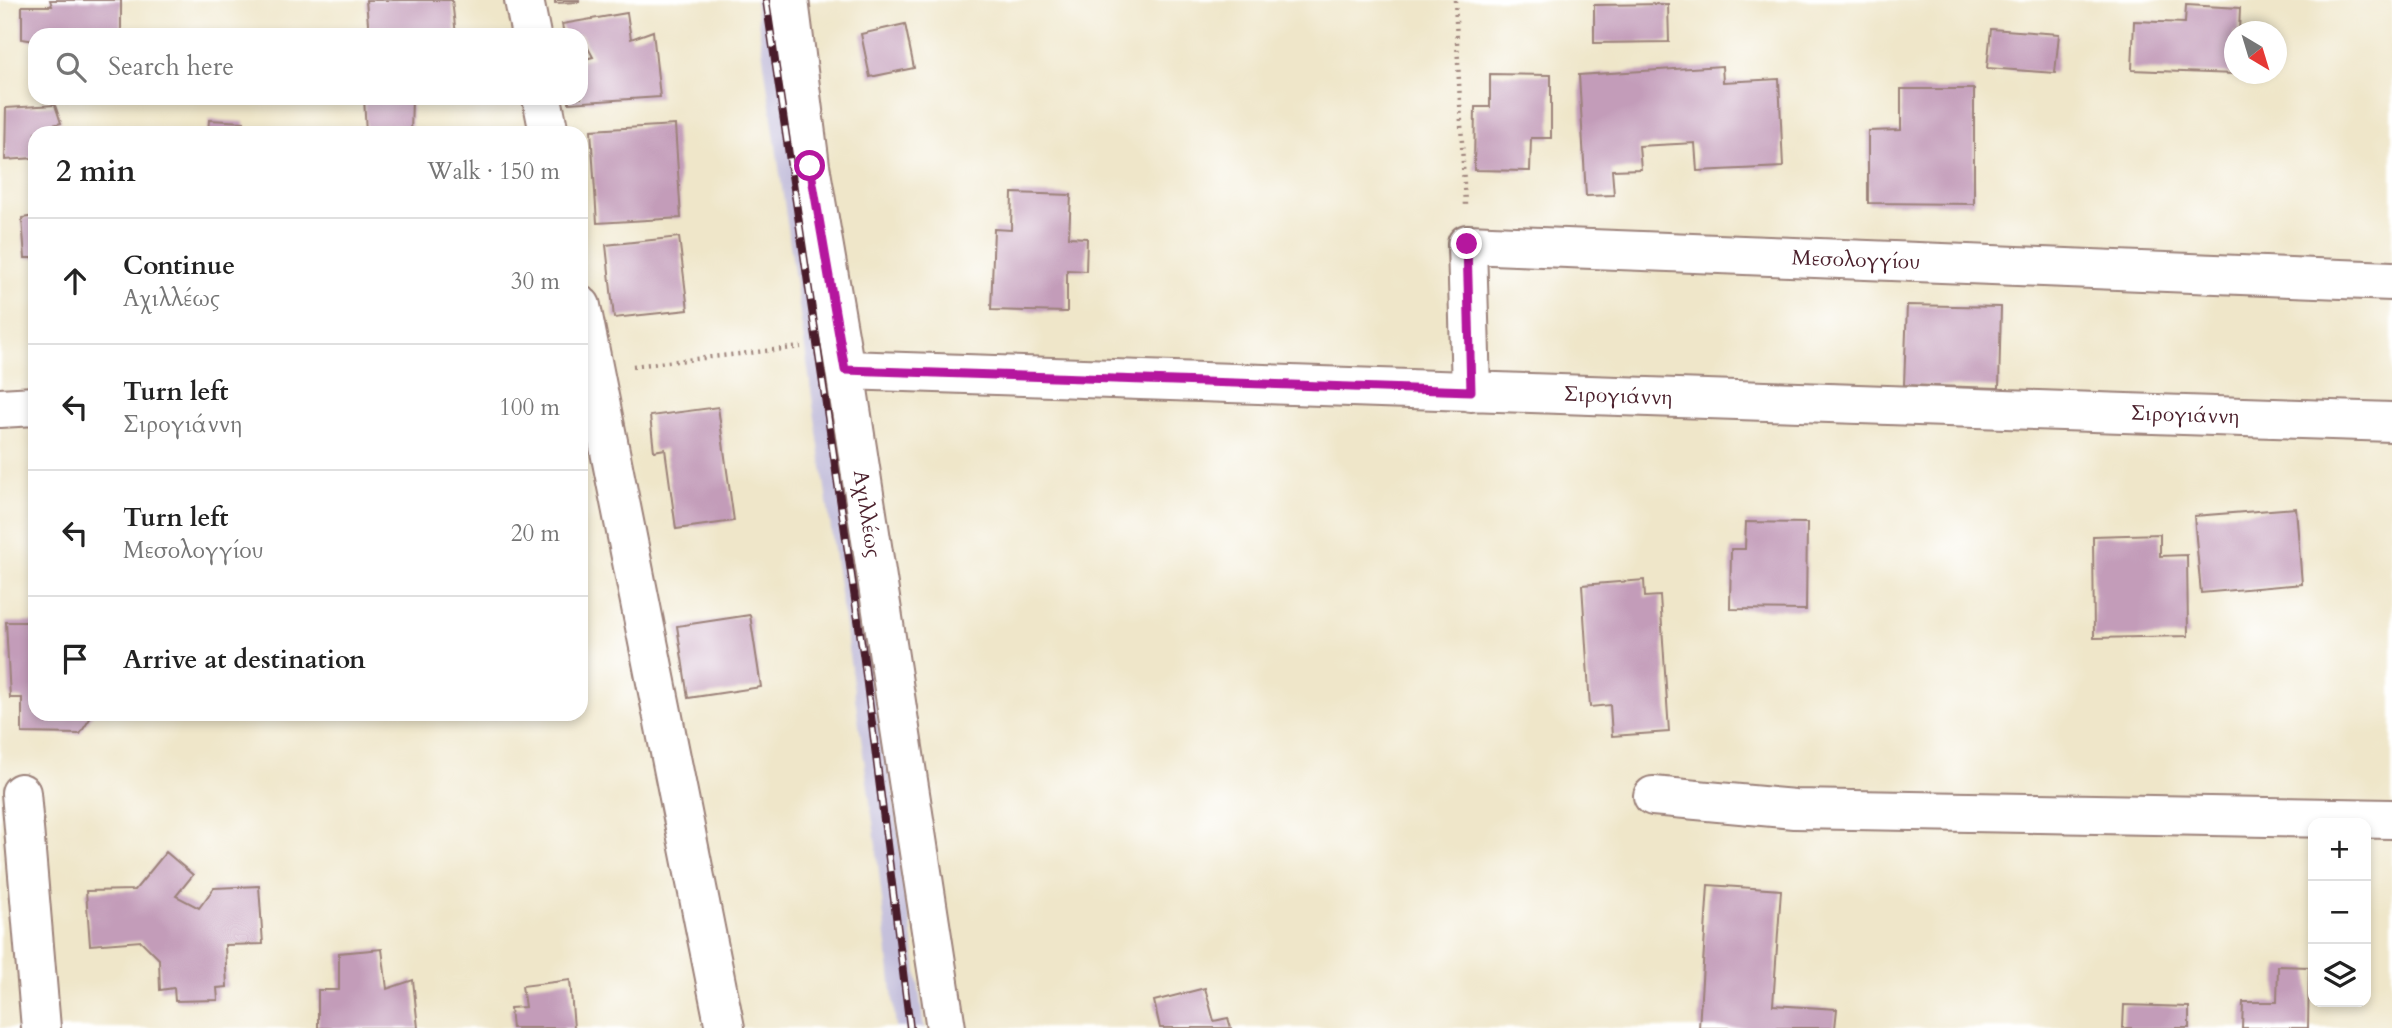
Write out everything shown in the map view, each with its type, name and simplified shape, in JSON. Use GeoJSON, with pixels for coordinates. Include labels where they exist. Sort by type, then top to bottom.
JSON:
{"type":"FeatureCollection","features":[{"type":"Feature","properties":{"kind":"street"},"geometry":{"type":"LineString","coordinates":[[524,0],[530,28]]}},
{"type":"Feature","properties":{"kind":"street","name":"Αχιλλέως"},"geometry":{"type":"LineString","coordinates":[[789,0],[810,166],[946,1028]]}},
{"type":"Feature","properties":{"kind":"street"},"geometry":{"type":"LineString","coordinates":[[543,105],[548,126]]}},
{"type":"Feature","properties":{"kind":"street"},"geometry":{"type":"LineString","coordinates":[[1467,244],[1471,391]]}},
{"type":"Feature","properties":{"kind":"street","name":"Μεσολογγίου"},"geometry":{"type":"LineString","coordinates":[[1467,244],[2392,281]]}},
{"type":"Feature","properties":{"kind":"street","name":"Σιρογιάννη"},"geometry":{"type":"LineString","coordinates":[[842,356],[1471,391],[2392,422]]}},
{"type":"Feature","properties":{"kind":"street"},"geometry":{"type":"LineString","coordinates":[[588,376],[725,1028]]}},
{"type":"Feature","properties":{"kind":"street"},"geometry":{"type":"LineString","coordinates":[[0,408],[28,406]]}},
{"type":"Feature","properties":{"kind":"street"},"geometry":{"type":"LineString","coordinates":[[21,793],[41,1028]]}},
{"type":"Feature","properties":{"kind":"street"},"geometry":{"type":"LineString","coordinates":[[1653,796],[1794,809],[2392,820]]}},
{"type":"Feature","properties":{"kind":"path"},"geometry":{"type":"LineString","coordinates":[[1455,0],[1467,244]]}},
{"type":"Feature","properties":{"kind":"path"},"geometry":{"type":"LineString","coordinates":[[588,371],[842,356]]}},
{"type":"Feature","properties":{"kind":"shaded area"},"geometry":{"type":"Polygon","coordinates":[[[755,0],[778,0],[898,824],[924,1028],[896,1028],[875,836],[755,0]]]}},
{"type":"Feature","properties":{"kind":"building"},"geometry":{"type":"Polygon","coordinates":[[[50,0],[121,0],[121,28],[28,28],[28,40],[22,39],[22,6],[52,6],[50,0]]]}},
{"type":"Feature","properties":{"kind":"building"},"geometry":{"type":"Polygon","coordinates":[[[366,0],[452,0],[455,28],[368,28],[366,0]]]}},
{"type":"Feature","properties":{"kind":"building"},"geometry":{"type":"Polygon","coordinates":[[[555,0],[579,0],[579,2],[555,3],[555,0]]]}},
{"type":"Feature","properties":{"kind":"building"},"geometry":{"type":"Polygon","coordinates":[[[1668,4],[1669,42],[1594,43],[1594,5],[1668,4]]]}},
{"type":"Feature","properties":{"kind":"building"},"geometry":{"type":"Polygon","coordinates":[[[2186,5],[2240,8],[2239,21],[2224,21],[2224,74],[2132,70],[2134,21],[2185,23],[2186,5]]]}},
{"type":"Feature","properties":{"kind":"building"},"geometry":{"type":"Polygon","coordinates":[[[627,13],[631,39],[653,31],[660,97],[588,102],[588,58],[593,57],[588,48],[588,28],[563,28],[562,24],[627,13]]]}},
{"type":"Feature","properties":{"kind":"building"},"geometry":{"type":"Polygon","coordinates":[[[905,24],[914,68],[870,77],[861,34],[905,24]]]}},
{"type":"Feature","properties":{"kind":"building"},"geometry":{"type":"Polygon","coordinates":[[[1991,29],[2059,34],[2055,73],[1987,68],[1991,29]]]}},
{"type":"Feature","properties":{"kind":"building"},"geometry":{"type":"Polygon","coordinates":[[[1722,66],[1723,82],[1779,79],[1783,167],[1697,171],[1695,143],[1639,146],[1641,169],[1612,170],[1614,195],[1586,196],[1579,75],[1722,66]]]}},
{"type":"Feature","properties":{"kind":"building"},"geometry":{"type":"Polygon","coordinates":[[[1490,74],[1551,75],[1551,138],[1531,138],[1530,171],[1474,170],[1475,107],[1490,107],[1490,74]]]}},
{"type":"Feature","properties":{"kind":"building"},"geometry":{"type":"Polygon","coordinates":[[[1901,89],[1974,89],[1974,204],[1868,203],[1868,131],[1901,130],[1901,89]]]}},
{"type":"Feature","properties":{"kind":"building"},"geometry":{"type":"Polygon","coordinates":[[[55,105],[61,123],[53,126],[28,126],[28,158],[5,160],[6,108],[55,105]]]}},
{"type":"Feature","properties":{"kind":"building"},"geometry":{"type":"Polygon","coordinates":[[[364,105],[412,105],[411,126],[366,126],[364,105]]]}},
{"type":"Feature","properties":{"kind":"building"},"geometry":{"type":"Polygon","coordinates":[[[209,120],[244,122],[244,126],[209,126],[209,120]]]}},
{"type":"Feature","properties":{"kind":"building"},"geometry":{"type":"Polygon","coordinates":[[[675,125],[681,218],[597,223],[591,130],[675,125]]]}},
{"type":"Feature","properties":{"kind":"building"},"geometry":{"type":"Polygon","coordinates":[[[1012,193],[1071,195],[1069,237],[1087,238],[1086,271],[1067,270],[1067,312],[991,310],[994,229],[1011,230],[1012,193]]]}},
{"type":"Feature","properties":{"kind":"building"},"geometry":{"type":"Polygon","coordinates":[[[28,217],[28,258],[25,258],[22,218],[28,217]]]}},
{"type":"Feature","properties":{"kind":"building"},"geometry":{"type":"Polygon","coordinates":[[[679,237],[688,310],[614,318],[606,245],[679,237]]]}},
{"type":"Feature","properties":{"kind":"building"},"geometry":{"type":"Polygon","coordinates":[[[1907,305],[2001,307],[1999,388],[1904,385],[1907,305]]]}},
{"type":"Feature","properties":{"kind":"building"},"geometry":{"type":"Polygon","coordinates":[[[718,407],[734,521],[676,529],[665,449],[654,451],[650,416],[718,407]]]}},
{"type":"Feature","properties":{"kind":"building"},"geometry":{"type":"Polygon","coordinates":[[[2296,508],[2302,584],[2201,593],[2194,516],[2296,508]]]}},
{"type":"Feature","properties":{"kind":"building"},"geometry":{"type":"Polygon","coordinates":[[[1746,522],[1807,523],[1806,610],[1730,609],[1731,549],[1745,549],[1746,522]]]}},
{"type":"Feature","properties":{"kind":"building"},"geometry":{"type":"Polygon","coordinates":[[[2160,534],[2160,556],[2187,555],[2188,636],[2094,638],[2093,536],[2160,534]]]}},
{"type":"Feature","properties":{"kind":"building"},"geometry":{"type":"Polygon","coordinates":[[[1644,580],[1645,597],[1660,596],[1669,732],[1612,736],[1610,705],[1590,707],[1582,585],[1644,580]]]}},
{"type":"Feature","properties":{"kind":"building"},"geometry":{"type":"Polygon","coordinates":[[[750,615],[761,687],[688,698],[677,626],[750,615]]]}},
{"type":"Feature","properties":{"kind":"building"},"geometry":{"type":"Polygon","coordinates":[[[6,622],[28,622],[28,721],[88,721],[80,734],[22,733],[22,698],[10,698],[6,622]]]}},
{"type":"Feature","properties":{"kind":"building"},"geometry":{"type":"Polygon","coordinates":[[[166,852],[193,875],[176,896],[199,908],[214,888],[259,886],[263,944],[225,945],[227,987],[217,988],[218,1000],[175,1001],[174,988],[160,990],[159,959],[141,941],[90,945],[86,891],[135,890],[166,852]]]}},
{"type":"Feature","properties":{"kind":"building"},"geometry":{"type":"Polygon","coordinates":[[[1708,885],[1781,890],[1773,1005],[1837,1009],[1835,1028],[1699,1028],[1708,885]]]}},
{"type":"Feature","properties":{"kind":"building"},"geometry":{"type":"Polygon","coordinates":[[[382,949],[387,989],[413,980],[418,1028],[318,1028],[318,990],[339,990],[339,953],[382,949]]]}},
{"type":"Feature","properties":{"kind":"building"},"geometry":{"type":"Polygon","coordinates":[[[2278,966],[2308,967],[2308,1028],[2242,1028],[2243,1002],[2277,1002],[2278,966]]]}},
{"type":"Feature","properties":{"kind":"building"},"geometry":{"type":"Polygon","coordinates":[[[570,980],[574,1028],[512,1028],[510,1008],[525,1007],[522,986],[570,980]]]}},
{"type":"Feature","properties":{"kind":"building"},"geometry":{"type":"Polygon","coordinates":[[[1205,988],[1214,1021],[1228,1018],[1231,1028],[1160,1028],[1154,1001],[1205,988]]]}},
{"type":"Feature","properties":{"kind":"building"},"geometry":{"type":"Polygon","coordinates":[[[2124,1005],[2189,1007],[2189,1028],[2123,1028],[2124,1005]]]}},
{"type":"Feature","properties":{"kind":"railway"},"geometry":{"type":"LineString","coordinates":[[766,0],[864,660],[910,1028]]}},
{"type":"Feature","properties":{"kind":"route"},"geometry":{"type":"LineString","coordinates":[[810,166],[845,370],[1471,391],[1467,244]]}}]}
